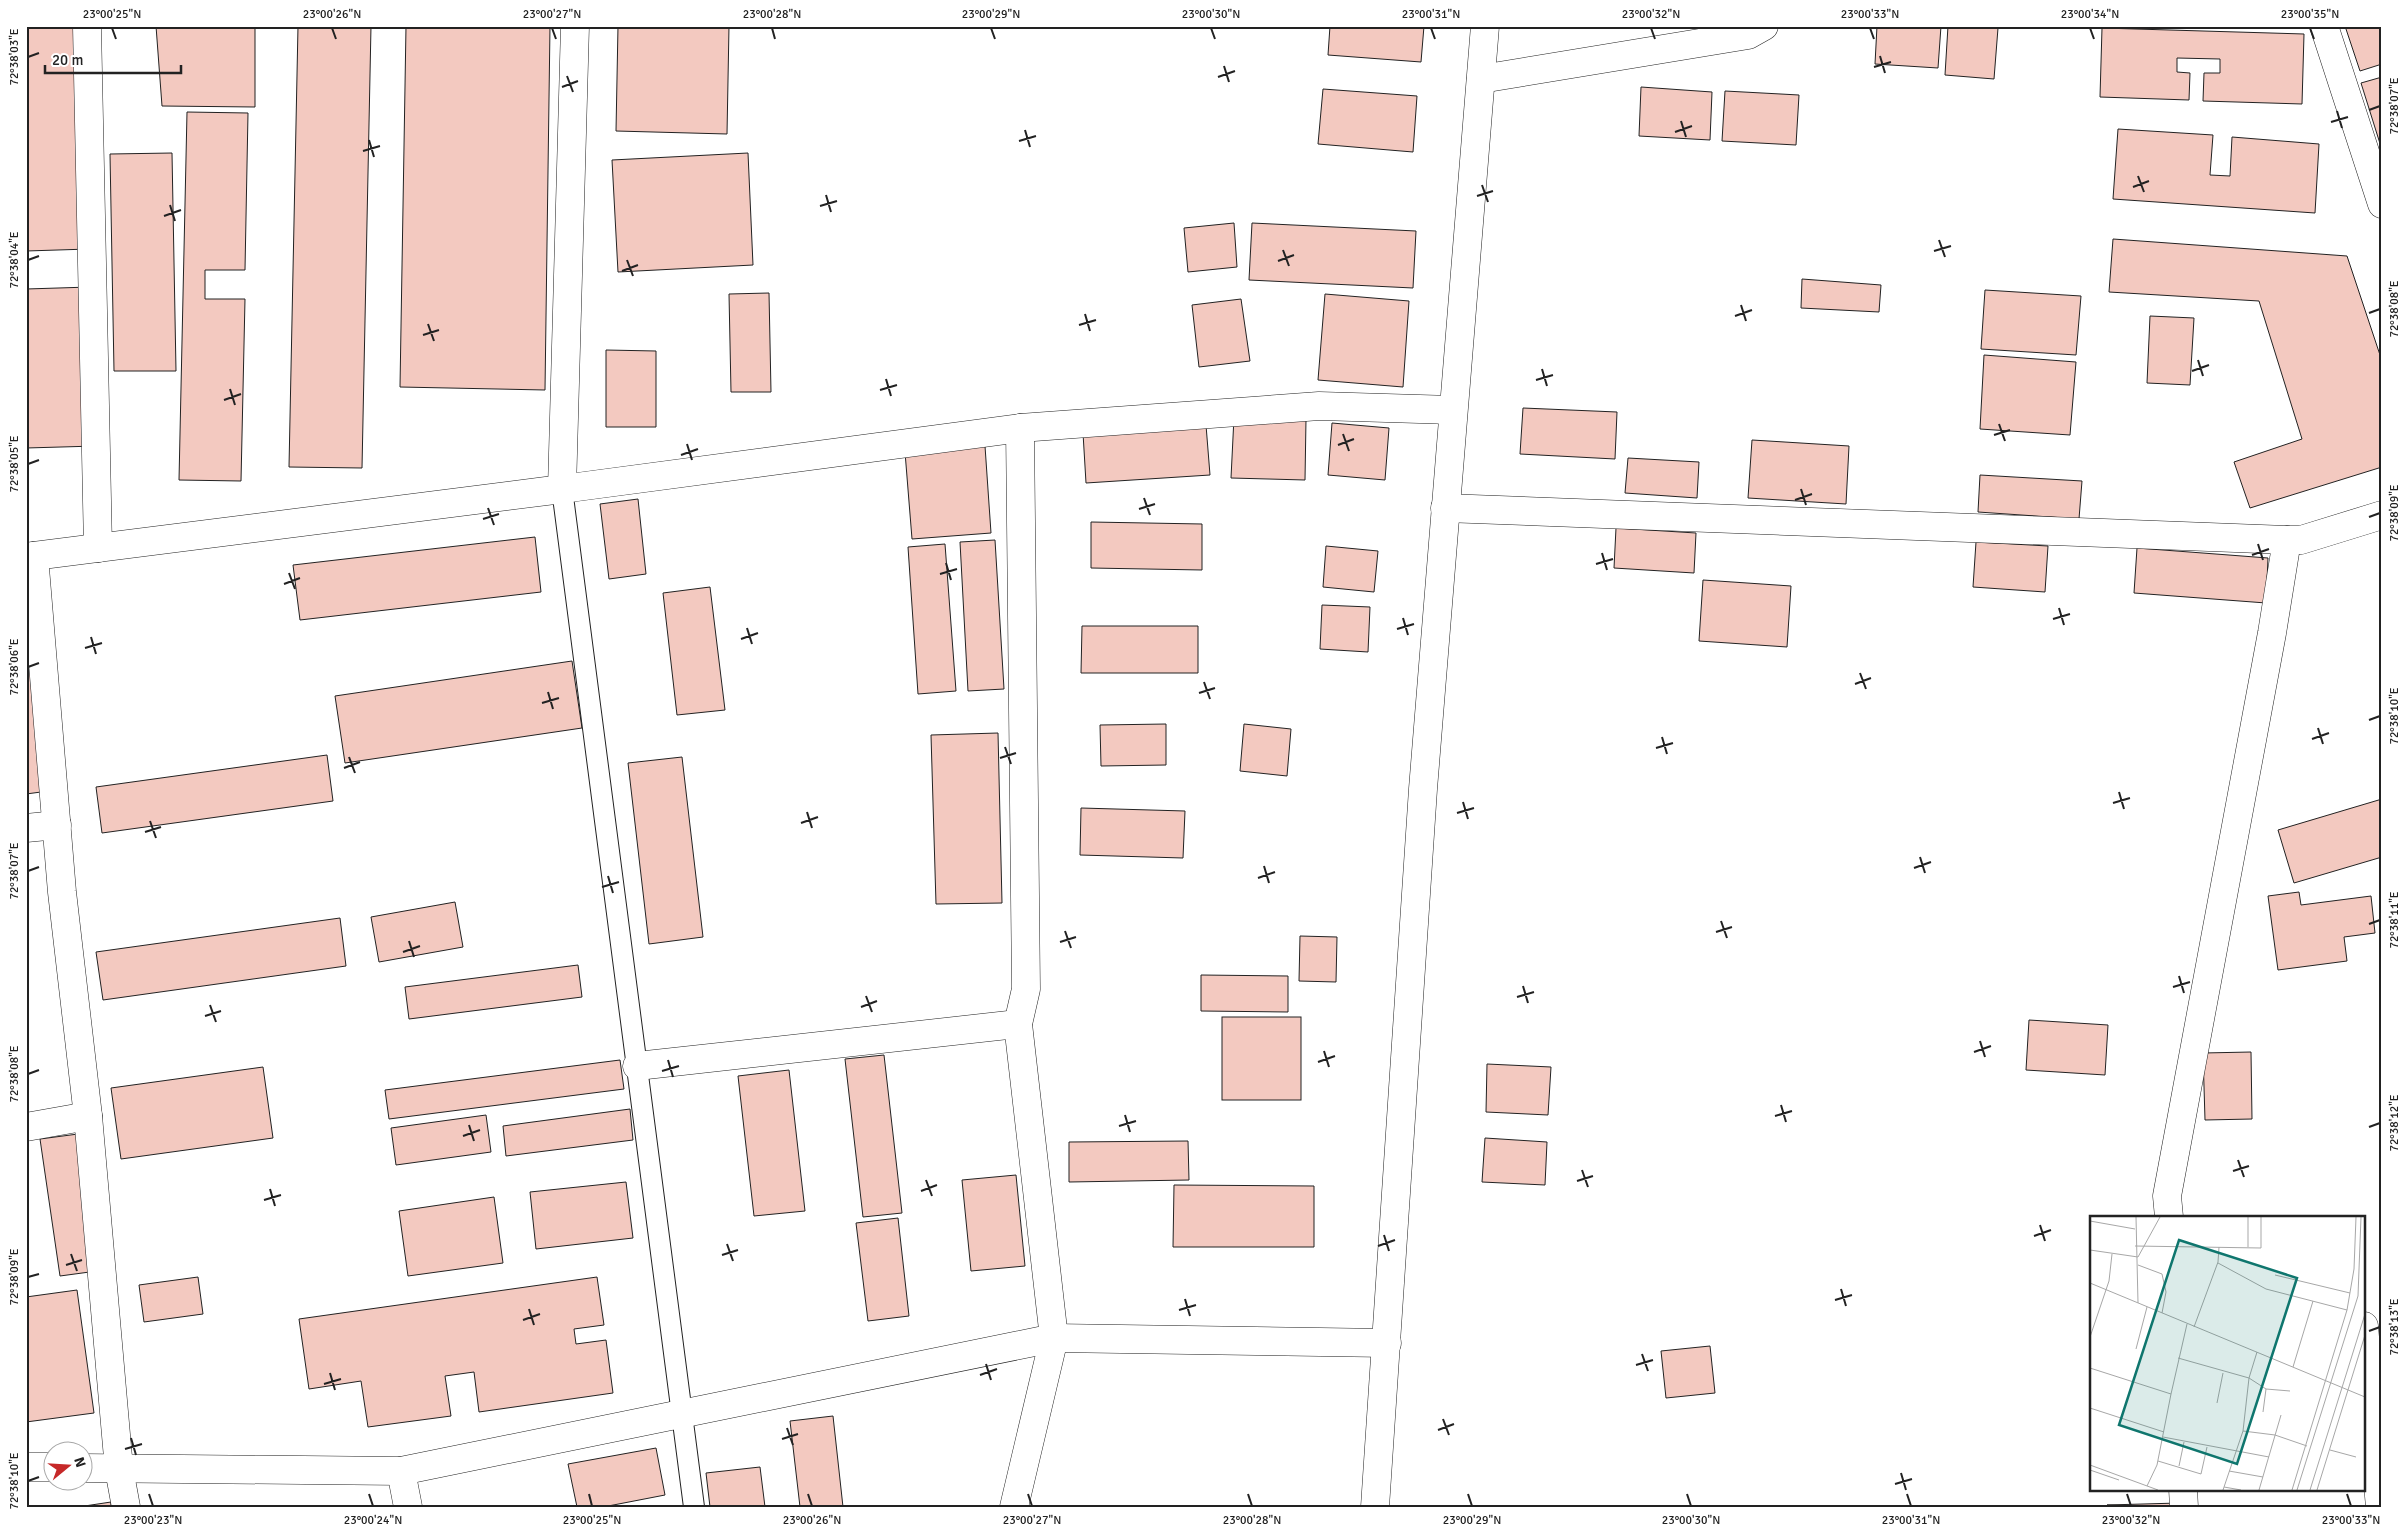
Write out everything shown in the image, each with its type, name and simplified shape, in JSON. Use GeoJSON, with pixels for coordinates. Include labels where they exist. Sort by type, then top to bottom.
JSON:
{"type":"FeatureCollection","features":[{"type":"Feature","properties":{"kind":"street"},"geometry":{"type":"LineString","coordinates":[[87,26],[98,548]]}},
{"type":"Feature","properties":{"kind":"street"},"geometry":{"type":"LineString","coordinates":[[562,489],[575,26]]}},
{"type":"Feature","properties":{"kind":"street"},"geometry":{"type":"LineString","coordinates":[[1375,1507],[1423,789],[1485,26]]}},
{"type":"Feature","properties":{"kind":"street"},"geometry":{"type":"LineString","coordinates":[[1481,78],[1748,36],[1764,26]]}},
{"type":"Feature","properties":{"kind":"street"},"geometry":{"type":"LineString","coordinates":[[2324,26],[2382,204]]}},
{"type":"Feature","properties":{"kind":"street"},"geometry":{"type":"LineString","coordinates":[[126,1507],[119,1469],[88,1116],[75,1021],[30,556],[562,489],[1020,428],[1319,406],[1453,410]]}},
{"type":"Feature","properties":{"kind":"street"},"geometry":{"type":"LineString","coordinates":[[1014,1507],[1054,1338],[1018,1024],[1026,990],[1020,428]]}},
{"type":"Feature","properties":{"kind":"street"},"geometry":{"type":"LineString","coordinates":[[1445,508],[2286,540],[2301,540],[2382,515]]}},
{"type":"Feature","properties":{"kind":"street"},"geometry":{"type":"LineString","coordinates":[[2168,1216],[2167,1196],[2270,642],[2286,540]]}},
{"type":"Feature","properties":{"kind":"street"},"geometry":{"type":"LineString","coordinates":[[26,828],[57,825]]}},
{"type":"Feature","properties":{"kind":"street"},"geometry":{"type":"LineString","coordinates":[[637,1066],[1018,1024]]}},
{"type":"Feature","properties":{"kind":"street"},"geometry":{"type":"LineString","coordinates":[[26,1127],[88,1116]]}},
{"type":"Feature","properties":{"kind":"street"},"geometry":{"type":"LineString","coordinates":[[92,1468],[402,1471],[1054,1338],[1387,1343]]}},
{"type":"Feature","properties":{"kind":"street"},"geometry":{"type":"LineString","coordinates":[[2366,1349],[2380,1507]]}},
{"type":"Feature","properties":{"kind":"street"},"geometry":{"type":"LineString","coordinates":[[26,1467],[42,1467]]}},
{"type":"Feature","properties":{"kind":"street"},"geometry":{"type":"LineString","coordinates":[[402,1471],[408,1507]]}},
{"type":"Feature","properties":{"kind":"street"},"geometry":{"type":"LineString","coordinates":[[2183,1490],[2184,1507]]}},
{"type":"Feature","properties":{"kind":"lane"},"geometry":{"type":"LineString","coordinates":[[562,489],[694,1507]]}},
{"type":"Feature","properties":{"kind":"building"},"geometry":{"type":"Polygon","coordinates":[[[26,26],[81,26],[89,249],[26,251],[26,26]]]}},
{"type":"Feature","properties":{"kind":"building"},"geometry":{"type":"Polygon","coordinates":[[[156,26],[255,26],[255,107],[162,106],[156,26]]]}},
{"type":"Feature","properties":{"kind":"building"},"geometry":{"type":"Polygon","coordinates":[[[298,26],[371,26],[362,468],[289,467],[298,26]]]}},
{"type":"Feature","properties":{"kind":"building"},"geometry":{"type":"Polygon","coordinates":[[[406,26],[550,26],[545,390],[400,387],[406,26]]]}},
{"type":"Feature","properties":{"kind":"building"},"geometry":{"type":"Polygon","coordinates":[[[618,26],[729,26],[727,134],[616,131],[618,26]]]}},
{"type":"Feature","properties":{"kind":"building"},"geometry":{"type":"Polygon","coordinates":[[[1330,26],[1424,26],[1421,62],[1328,55],[1330,26]]]}},
{"type":"Feature","properties":{"kind":"building"},"geometry":{"type":"Polygon","coordinates":[[[1877,26],[1941,26],[1938,68],[1875,64],[1877,26]]]}},
{"type":"Feature","properties":{"kind":"building"},"geometry":{"type":"Polygon","coordinates":[[[1948,26],[1998,28],[1994,79],[1945,75],[1948,26]]]}},
{"type":"Feature","properties":{"kind":"building"},"geometry":{"type":"Polygon","coordinates":[[[2345,26],[2382,26],[2382,64],[2360,71],[2345,26]]]}},
{"type":"Feature","properties":{"kind":"building"},"geometry":{"type":"Polygon","coordinates":[[[2102,28],[2304,34],[2302,104],[2203,101],[2204,73],[2220,73],[2220,59],[2177,58],[2177,72],[2190,73],[2189,100],[2100,97],[2102,28]]]}},
{"type":"Feature","properties":{"kind":"building"},"geometry":{"type":"Polygon","coordinates":[[[2382,77],[2382,150],[2361,83],[2382,77]]]}},
{"type":"Feature","properties":{"kind":"building"},"geometry":{"type":"Polygon","coordinates":[[[1641,87],[1712,92],[1710,140],[1639,136],[1641,87]]]}},
{"type":"Feature","properties":{"kind":"building"},"geometry":{"type":"Polygon","coordinates":[[[1323,89],[1417,96],[1413,152],[1318,144],[1323,89]]]}},
{"type":"Feature","properties":{"kind":"building"},"geometry":{"type":"Polygon","coordinates":[[[1725,91],[1799,95],[1796,145],[1722,141],[1725,91]]]}},
{"type":"Feature","properties":{"kind":"building"},"geometry":{"type":"Polygon","coordinates":[[[187,112],[248,113],[245,270],[205,270],[205,299],[245,299],[241,481],[179,480],[187,112]]]}},
{"type":"Feature","properties":{"kind":"building"},"geometry":{"type":"Polygon","coordinates":[[[2118,129],[2213,135],[2210,175],[2230,176],[2232,137],[2319,144],[2315,213],[2113,199],[2118,129]]]}},
{"type":"Feature","properties":{"kind":"building"},"geometry":{"type":"Polygon","coordinates":[[[172,153],[176,371],[114,371],[110,154],[172,153]]]}},
{"type":"Feature","properties":{"kind":"building"},"geometry":{"type":"Polygon","coordinates":[[[748,153],[753,265],[618,272],[612,160],[748,153]]]}},
{"type":"Feature","properties":{"kind":"building"},"geometry":{"type":"Polygon","coordinates":[[[1234,223],[1237,267],[1188,272],[1184,228],[1234,223]]]}},
{"type":"Feature","properties":{"kind":"building"},"geometry":{"type":"Polygon","coordinates":[[[1252,223],[1416,231],[1413,288],[1249,280],[1252,223]]]}},
{"type":"Feature","properties":{"kind":"building"},"geometry":{"type":"Polygon","coordinates":[[[2113,239],[2347,256],[2382,361],[2382,467],[2250,508],[2234,462],[2302,439],[2259,301],[2109,292],[2113,239]]]}},
{"type":"Feature","properties":{"kind":"building"},"geometry":{"type":"Polygon","coordinates":[[[1802,279],[1881,285],[1879,312],[1801,308],[1802,279]]]}},
{"type":"Feature","properties":{"kind":"building"},"geometry":{"type":"Polygon","coordinates":[[[90,287],[96,446],[26,448],[26,289],[90,287]]]}},
{"type":"Feature","properties":{"kind":"building"},"geometry":{"type":"Polygon","coordinates":[[[1985,290],[2081,296],[2076,355],[1981,349],[1985,290]]]}},
{"type":"Feature","properties":{"kind":"building"},"geometry":{"type":"Polygon","coordinates":[[[769,293],[771,392],[731,392],[729,294],[769,293]]]}},
{"type":"Feature","properties":{"kind":"building"},"geometry":{"type":"Polygon","coordinates":[[[1325,294],[1409,301],[1403,387],[1318,380],[1325,294]]]}},
{"type":"Feature","properties":{"kind":"building"},"geometry":{"type":"Polygon","coordinates":[[[1241,299],[1250,361],[1199,367],[1192,305],[1241,299]]]}},
{"type":"Feature","properties":{"kind":"building"},"geometry":{"type":"Polygon","coordinates":[[[2150,316],[2194,318],[2190,385],[2147,383],[2150,316]]]}},
{"type":"Feature","properties":{"kind":"building"},"geometry":{"type":"Polygon","coordinates":[[[606,350],[656,351],[656,427],[606,427],[606,350]]]}},
{"type":"Feature","properties":{"kind":"building"},"geometry":{"type":"Polygon","coordinates":[[[1984,355],[2076,362],[2070,435],[1980,429],[1984,355]]]}},
{"type":"Feature","properties":{"kind":"building"},"geometry":{"type":"Polygon","coordinates":[[[1523,408],[1617,412],[1615,459],[1520,454],[1523,408]]]}},
{"type":"Feature","properties":{"kind":"building"},"geometry":{"type":"Polygon","coordinates":[[[1234,417],[1306,419],[1305,480],[1231,478],[1234,417]]]}},
{"type":"Feature","properties":{"kind":"building"},"geometry":{"type":"Polygon","coordinates":[[[1332,423],[1389,428],[1385,480],[1328,475],[1332,423]]]}},
{"type":"Feature","properties":{"kind":"building"},"geometry":{"type":"Polygon","coordinates":[[[1206,425],[1210,475],[1086,483],[1083,433],[1206,425]]]}},
{"type":"Feature","properties":{"kind":"building"},"geometry":{"type":"Polygon","coordinates":[[[1752,440],[1849,446],[1846,504],[1748,498],[1752,440]]]}},
{"type":"Feature","properties":{"kind":"building"},"geometry":{"type":"Polygon","coordinates":[[[985,446],[991,533],[912,539],[905,452],[985,446]]]}},
{"type":"Feature","properties":{"kind":"building"},"geometry":{"type":"Polygon","coordinates":[[[1628,458],[1699,462],[1697,498],[1625,493],[1628,458]]]}},
{"type":"Feature","properties":{"kind":"building"},"geometry":{"type":"Polygon","coordinates":[[[1980,475],[2082,481],[2079,519],[1978,512],[1980,475]]]}},
{"type":"Feature","properties":{"kind":"building"},"geometry":{"type":"Polygon","coordinates":[[[638,499],[646,574],[609,579],[600,504],[638,499]]]}},
{"type":"Feature","properties":{"kind":"building"},"geometry":{"type":"Polygon","coordinates":[[[1091,522],[1202,524],[1202,570],[1091,568],[1091,522]]]}},
{"type":"Feature","properties":{"kind":"building"},"geometry":{"type":"Polygon","coordinates":[[[1616,528],[1696,533],[1694,573],[1614,568],[1616,528]]]}},
{"type":"Feature","properties":{"kind":"building"},"geometry":{"type":"Polygon","coordinates":[[[535,537],[541,592],[300,620],[293,565],[535,537]]]}},
{"type":"Feature","properties":{"kind":"building"},"geometry":{"type":"Polygon","coordinates":[[[995,540],[1004,689],[968,691],[960,542],[995,540]]]}},
{"type":"Feature","properties":{"kind":"building"},"geometry":{"type":"Polygon","coordinates":[[[1976,542],[2048,546],[2045,592],[1973,587],[1976,542]]]}},
{"type":"Feature","properties":{"kind":"building"},"geometry":{"type":"Polygon","coordinates":[[[945,544],[956,691],[918,694],[908,547],[945,544]]]}},
{"type":"Feature","properties":{"kind":"building"},"geometry":{"type":"Polygon","coordinates":[[[1326,546],[1378,551],[1374,592],[1323,587],[1326,546]]]}},
{"type":"Feature","properties":{"kind":"building"},"geometry":{"type":"Polygon","coordinates":[[[2137,548],[2268,558],[2266,603],[2134,593],[2137,548]]]}},
{"type":"Feature","properties":{"kind":"building"},"geometry":{"type":"Polygon","coordinates":[[[1703,580],[1791,586],[1787,647],[1699,641],[1703,580]]]}},
{"type":"Feature","properties":{"kind":"building"},"geometry":{"type":"Polygon","coordinates":[[[710,587],[725,710],[677,715],[663,593],[710,587]]]}},
{"type":"Feature","properties":{"kind":"building"},"geometry":{"type":"Polygon","coordinates":[[[1322,605],[1370,607],[1368,652],[1320,649],[1322,605]]]}},
{"type":"Feature","properties":{"kind":"building"},"geometry":{"type":"Polygon","coordinates":[[[1082,626],[1198,626],[1198,673],[1081,673],[1082,626]]]}},
{"type":"Feature","properties":{"kind":"building"},"geometry":{"type":"Polygon","coordinates":[[[26,627],[41,792],[26,794],[26,627]]]}},
{"type":"Feature","properties":{"kind":"building"},"geometry":{"type":"Polygon","coordinates":[[[572,661],[582,728],[345,763],[335,696],[572,661]]]}},
{"type":"Feature","properties":{"kind":"building"},"geometry":{"type":"Polygon","coordinates":[[[1166,724],[1166,765],[1101,766],[1100,725],[1166,724]]]}},
{"type":"Feature","properties":{"kind":"building"},"geometry":{"type":"Polygon","coordinates":[[[1244,724],[1291,729],[1287,776],[1240,771],[1244,724]]]}},
{"type":"Feature","properties":{"kind":"building"},"geometry":{"type":"Polygon","coordinates":[[[998,733],[1002,903],[936,904],[931,735],[998,733]]]}},
{"type":"Feature","properties":{"kind":"building"},"geometry":{"type":"Polygon","coordinates":[[[327,755],[333,801],[102,833],[96,787],[327,755]]]}},
{"type":"Feature","properties":{"kind":"building"},"geometry":{"type":"Polygon","coordinates":[[[682,757],[703,937],[649,944],[628,763],[682,757]]]}},
{"type":"Feature","properties":{"kind":"building"},"geometry":{"type":"Polygon","coordinates":[[[2382,799],[2382,857],[2294,883],[2278,830],[2382,799]]]}},
{"type":"Feature","properties":{"kind":"building"},"geometry":{"type":"Polygon","coordinates":[[[1081,808],[1185,811],[1183,858],[1080,855],[1081,808]]]}},
{"type":"Feature","properties":{"kind":"building"},"geometry":{"type":"Polygon","coordinates":[[[2299,892],[2301,905],[2371,896],[2375,933],[2344,937],[2347,961],[2278,970],[2268,896],[2299,892]]]}},
{"type":"Feature","properties":{"kind":"building"},"geometry":{"type":"Polygon","coordinates":[[[455,902],[463,947],[379,962],[371,917],[455,902]]]}},
{"type":"Feature","properties":{"kind":"building"},"geometry":{"type":"Polygon","coordinates":[[[340,918],[346,966],[103,1000],[96,952],[340,918]]]}},
{"type":"Feature","properties":{"kind":"building"},"geometry":{"type":"Polygon","coordinates":[[[1300,936],[1337,937],[1336,982],[1299,981],[1300,936]]]}},
{"type":"Feature","properties":{"kind":"building"},"geometry":{"type":"Polygon","coordinates":[[[578,965],[582,997],[409,1019],[405,987],[578,965]]]}},
{"type":"Feature","properties":{"kind":"building"},"geometry":{"type":"Polygon","coordinates":[[[1201,975],[1288,976],[1288,1012],[1201,1011],[1201,975]]]}},
{"type":"Feature","properties":{"kind":"building"},"geometry":{"type":"Polygon","coordinates":[[[1222,1017],[1301,1017],[1301,1100],[1222,1100],[1222,1017]]]}},
{"type":"Feature","properties":{"kind":"building"},"geometry":{"type":"Polygon","coordinates":[[[2029,1020],[2108,1025],[2105,1075],[2026,1070],[2029,1020]]]}},
{"type":"Feature","properties":{"kind":"building"},"geometry":{"type":"Polygon","coordinates":[[[2251,1052],[2252,1119],[2205,1120],[2203,1053],[2251,1052]]]}},
{"type":"Feature","properties":{"kind":"building"},"geometry":{"type":"Polygon","coordinates":[[[884,1055],[902,1213],[863,1217],[845,1059],[884,1055]]]}},
{"type":"Feature","properties":{"kind":"building"},"geometry":{"type":"Polygon","coordinates":[[[620,1060],[624,1089],[389,1119],[385,1090],[620,1060]]]}},
{"type":"Feature","properties":{"kind":"building"},"geometry":{"type":"Polygon","coordinates":[[[1487,1064],[1551,1067],[1548,1115],[1486,1112],[1487,1064]]]}},
{"type":"Feature","properties":{"kind":"building"},"geometry":{"type":"Polygon","coordinates":[[[263,1067],[273,1138],[121,1159],[111,1088],[263,1067]]]}},
{"type":"Feature","properties":{"kind":"building"},"geometry":{"type":"Polygon","coordinates":[[[789,1070],[805,1211],[754,1216],[738,1076],[789,1070]]]}},
{"type":"Feature","properties":{"kind":"building"},"geometry":{"type":"Polygon","coordinates":[[[630,1109],[633,1140],[506,1156],[503,1126],[630,1109]]]}},
{"type":"Feature","properties":{"kind":"building"},"geometry":{"type":"Polygon","coordinates":[[[486,1115],[491,1152],[396,1165],[391,1128],[486,1115]]]}},
{"type":"Feature","properties":{"kind":"building"},"geometry":{"type":"Polygon","coordinates":[[[78,1134],[97,1271],[60,1276],[40,1139],[78,1134]]]}},
{"type":"Feature","properties":{"kind":"building"},"geometry":{"type":"Polygon","coordinates":[[[1485,1138],[1547,1142],[1545,1185],[1482,1182],[1485,1138]]]}},
{"type":"Feature","properties":{"kind":"building"},"geometry":{"type":"Polygon","coordinates":[[[1188,1141],[1189,1180],[1069,1182],[1069,1142],[1188,1141]]]}},
{"type":"Feature","properties":{"kind":"building"},"geometry":{"type":"Polygon","coordinates":[[[1016,1175],[1025,1266],[971,1271],[962,1180],[1016,1175]]]}},
{"type":"Feature","properties":{"kind":"building"},"geometry":{"type":"Polygon","coordinates":[[[626,1182],[633,1238],[536,1249],[530,1192],[626,1182]]]}},
{"type":"Feature","properties":{"kind":"building"},"geometry":{"type":"Polygon","coordinates":[[[1174,1185],[1314,1186],[1314,1247],[1173,1247],[1174,1185]]]}},
{"type":"Feature","properties":{"kind":"building"},"geometry":{"type":"Polygon","coordinates":[[[494,1197],[503,1263],[408,1276],[399,1211],[494,1197]]]}},
{"type":"Feature","properties":{"kind":"building"},"geometry":{"type":"Polygon","coordinates":[[[898,1218],[909,1316],[868,1321],[856,1223],[898,1218]]]}},
{"type":"Feature","properties":{"kind":"building"},"geometry":{"type":"Polygon","coordinates":[[[198,1277],[203,1314],[144,1322],[139,1285],[198,1277]]]}},
{"type":"Feature","properties":{"kind":"building"},"geometry":{"type":"Polygon","coordinates":[[[597,1277],[604,1325],[574,1329],[576,1344],[606,1340],[613,1393],[479,1412],[474,1372],[445,1376],[451,1416],[368,1427],[361,1381],[309,1389],[299,1319],[597,1277]]]}},
{"type":"Feature","properties":{"kind":"building"},"geometry":{"type":"Polygon","coordinates":[[[77,1290],[94,1413],[26,1422],[26,1297],[77,1290]]]}},
{"type":"Feature","properties":{"kind":"building"},"geometry":{"type":"Polygon","coordinates":[[[1710,1346],[1715,1393],[1666,1398],[1661,1351],[1710,1346]]]}},
{"type":"Feature","properties":{"kind":"building"},"geometry":{"type":"Polygon","coordinates":[[[833,1416],[843,1507],[800,1507],[790,1421],[833,1416]]]}},
{"type":"Feature","properties":{"kind":"building"},"geometry":{"type":"Polygon","coordinates":[[[656,1448],[665,1495],[603,1507],[577,1507],[568,1464],[656,1448]]]}},
{"type":"Feature","properties":{"kind":"building"},"geometry":{"type":"Polygon","coordinates":[[[760,1467],[765,1507],[710,1507],[706,1473],[760,1467]]]}},
{"type":"Feature","properties":{"kind":"building"},"geometry":{"type":"Polygon","coordinates":[[[111,1502],[111,1507],[78,1507],[111,1502]]]}},
{"type":"Feature","properties":{"kind":"building"},"geometry":{"type":"Polygon","coordinates":[[[2179,1503],[2179,1507],[2107,1505],[2179,1503]]]}}]}
